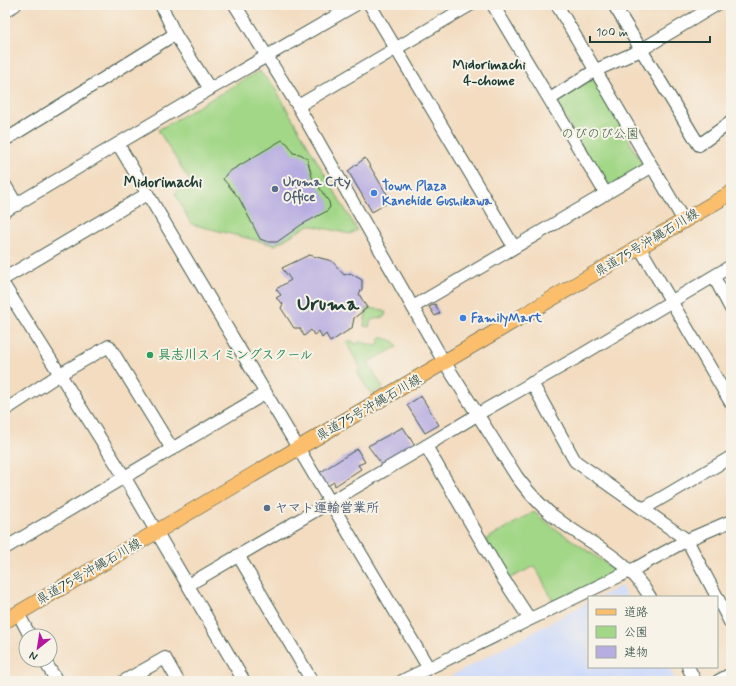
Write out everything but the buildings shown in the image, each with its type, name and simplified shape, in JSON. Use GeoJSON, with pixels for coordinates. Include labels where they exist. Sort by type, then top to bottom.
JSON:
{"type":"FeatureCollection","features":[{"type":"Feature","properties":{"kind":"main road","name":"県道75号沖縄石川線"},"geometry":{"type":"LineString","coordinates":[[5,621],[446,363],[731,193]]}},
{"type":"Feature","properties":{"kind":"street"},"geometry":{"type":"LineString","coordinates":[[5,11],[15,5]]}},
{"type":"Feature","properties":{"kind":"street"},"geometry":{"type":"LineString","coordinates":[[161,5],[175,34],[210,89]]}},
{"type":"Feature","properties":{"kind":"street"},"geometry":{"type":"LineString","coordinates":[[5,212],[210,89],[355,5]]}},
{"type":"Feature","properties":{"kind":"street"},"geometry":{"type":"LineString","coordinates":[[370,5],[514,247]]}},
{"type":"Feature","properties":{"kind":"street"},"geometry":{"type":"LineString","coordinates":[[298,106],[470,5]]}},
{"type":"Feature","properties":{"kind":"street"},"geometry":{"type":"LineString","coordinates":[[493,5],[606,194]]}},
{"type":"Feature","properties":{"kind":"street"},"geometry":{"type":"LineString","coordinates":[[557,5],[594,71],[684,221]]}},
{"type":"Feature","properties":{"kind":"street"},"geometry":{"type":"LineString","coordinates":[[614,5],[699,145],[731,122]]}},
{"type":"Feature","properties":{"kind":"street"},"geometry":{"type":"LineString","coordinates":[[550,99],[594,71],[641,50],[716,5]]}},
{"type":"Feature","properties":{"kind":"street"},"geometry":{"type":"LineString","coordinates":[[239,6],[446,363],[517,477],[540,504],[560,521],[610,553],[630,571],[649,596]]}},
{"type":"Feature","properties":{"kind":"street"},"geometry":{"type":"LineString","coordinates":[[5,140],[175,34]]}},
{"type":"Feature","properties":{"kind":"street"},"geometry":{"type":"LineString","coordinates":[[118,144],[299,449],[331,500],[428,667]]}},
{"type":"Feature","properties":{"kind":"street"},"geometry":{"type":"LineString","coordinates":[[413,307],[651,167]]}},
{"type":"Feature","properties":{"kind":"street"},"geometry":{"type":"LineString","coordinates":[[5,185],[17,204]]}},
{"type":"Feature","properties":{"kind":"street"},"geometry":{"type":"LineString","coordinates":[[5,278],[147,194]]}},
{"type":"Feature","properties":{"kind":"street"},"geometry":{"type":"LineString","coordinates":[[640,248],[731,403]]}},
{"type":"Feature","properties":{"kind":"street"},"geometry":{"type":"LineString","coordinates":[[188,585],[731,266]]}},
{"type":"Feature","properties":{"kind":"street"},"geometry":{"type":"LineString","coordinates":[[714,277],[731,309]]}},
{"type":"Feature","properties":{"kind":"street"},"geometry":{"type":"LineString","coordinates":[[5,287],[125,478],[244,681]]}},
{"type":"Feature","properties":{"kind":"street"},"geometry":{"type":"LineString","coordinates":[[5,410],[60,374],[109,346],[172,449]]}},
{"type":"Feature","properties":{"kind":"street"},"geometry":{"type":"LineString","coordinates":[[532,383],[575,461],[687,540],[716,596]]}},
{"type":"Feature","properties":{"kind":"street"},"geometry":{"type":"LineString","coordinates":[[5,548],[266,393]]}},
{"type":"Feature","properties":{"kind":"street"},"geometry":{"type":"LineString","coordinates":[[426,446],[502,577],[529,618]]}},
{"type":"Feature","properties":{"kind":"street"},"geometry":{"type":"LineString","coordinates":[[643,509],[731,458]]}},
{"type":"Feature","properties":{"kind":"street"},"geometry":{"type":"LineString","coordinates":[[402,681],[529,618],[630,571],[687,540],[731,521]]}},
{"type":"Feature","properties":{"kind":"street"},"geometry":{"type":"LineString","coordinates":[[238,555],[312,681]]}},
{"type":"Feature","properties":{"kind":"street"},"geometry":{"type":"LineString","coordinates":[[718,599],[731,624]]}},
{"type":"Feature","properties":{"kind":"street"},"geometry":{"type":"LineString","coordinates":[[18,613],[26,628]]}},
{"type":"Feature","properties":{"kind":"street"},"geometry":{"type":"LineString","coordinates":[[124,681],[165,658],[178,681]]}},
{"type":"Feature","properties":{"kind":"street"},"geometry":{"type":"LineString","coordinates":[[49,668],[57,681]]}},
{"type":"Feature","properties":{"kind":"street"},"geometry":{"type":"LineString","coordinates":[[688,668],[695,681]]}},
{"type":"Feature","properties":{"kind":"street"},"geometry":{"type":"LineString","coordinates":[[718,681],[731,674]]}},
{"type":"Feature","properties":{"kind":"shaded area"},"geometry":{"type":"Polygon","coordinates":[[[621,586],[626,596],[601,596],[621,586]]]}},
{"type":"Feature","properties":{"kind":"shaded area"},"geometry":{"type":"Polygon","coordinates":[[[588,603],[588,668],[669,668],[677,681],[442,681],[588,603]]]}},
{"type":"Feature","properties":{"kind":"green space"},"geometry":{"type":"Polygon","coordinates":[[[259,71],[273,85],[357,230],[350,234],[309,225],[275,245],[191,224],[175,193],[191,183],[158,130],[259,71]]]}},
{"type":"Feature","properties":{"kind":"green space","name":"のびのび公園"},"geometry":{"type":"Polygon","coordinates":[[[593,79],[642,163],[641,168],[609,187],[604,184],[557,104],[560,98],[593,79]]]}},
{"type":"Feature","properties":{"kind":"green space"},"geometry":{"type":"Polygon","coordinates":[[[367,308],[384,310],[386,313],[384,317],[371,320],[369,327],[364,326],[367,308]]]}},
{"type":"Feature","properties":{"kind":"green space"},"geometry":{"type":"Polygon","coordinates":[[[381,337],[394,341],[397,347],[368,362],[383,388],[371,394],[357,372],[361,369],[346,342],[350,340],[356,344],[360,342],[377,346],[381,337]]]}},
{"type":"Feature","properties":{"kind":"green space"},"geometry":{"type":"Polygon","coordinates":[[[534,512],[612,568],[611,576],[553,601],[535,566],[508,579],[485,540],[534,512]]]}},
{"type":"Feature","properties":{"kind":"place","name":"Uruma City Office"},"geometry":{"type":"Point","coordinates":[275,189]}},
{"type":"Feature","properties":{"kind":"place","name":"Town Plaza Kanehide Gushikawa"},"geometry":{"type":"Point","coordinates":[374,193]}},
{"type":"Feature","properties":{"kind":"place","name":"FamilyMart"},"geometry":{"type":"Point","coordinates":[463,318]}},
{"type":"Feature","properties":{"kind":"place","name":"具志川スイミングスクール"},"geometry":{"type":"Point","coordinates":[150,355]}},
{"type":"Feature","properties":{"kind":"place","name":"ヤマト運輸営業所"},"geometry":{"type":"Point","coordinates":[267,508]}},
{"type":"Feature","properties":{"kind":"district","name":"Midorimachi 4-chome"},"geometry":{"type":"Point","coordinates":[489,74]}},
{"type":"Feature","properties":{"kind":"district","name":"Midorimachi"},"geometry":{"type":"Point","coordinates":[163,183]}},
{"type":"Feature","properties":{"kind":"district","name":"Uruma"},"geometry":{"type":"Point","coordinates":[328,304]}}]}
